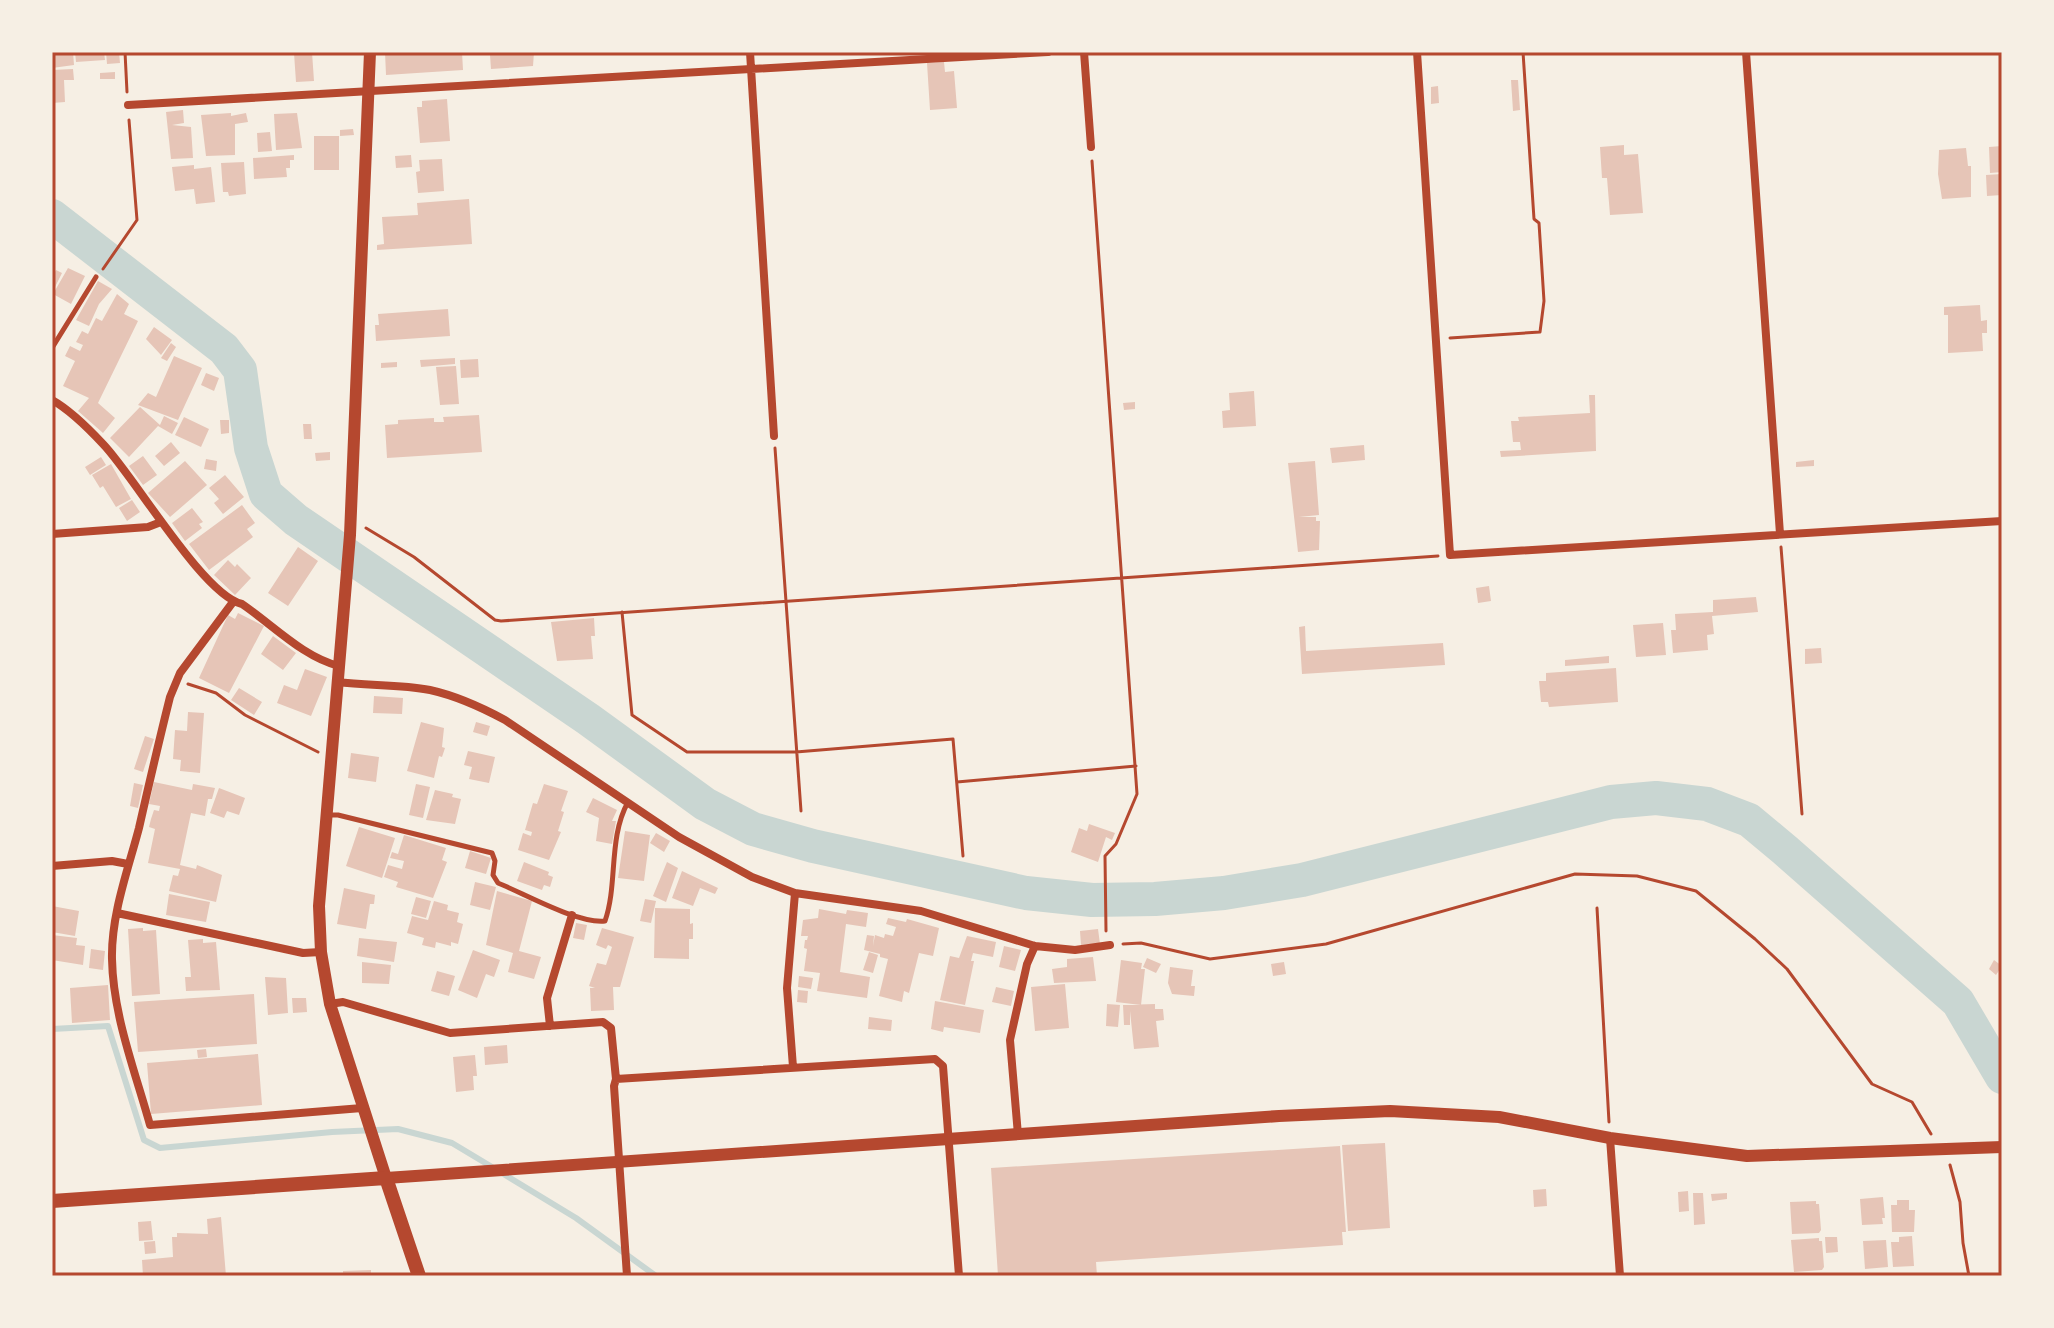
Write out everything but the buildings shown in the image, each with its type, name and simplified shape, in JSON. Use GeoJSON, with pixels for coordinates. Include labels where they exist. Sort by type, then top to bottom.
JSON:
{"type":"FeatureCollection","features":[{"type":"Feature","properties":{"kind":"main road"},"geometry":{"type":"LineString","coordinates":[[52,1201],[386,1178],[419,1276]]}},
{"type":"Feature","properties":{"kind":"street"},"geometry":{"type":"LineString","coordinates":[[370,52],[350,529],[319,906],[321,952],[330,1004],[386,1178],[1279,1116],[1390,1111],[1499,1117],[1610,1138],[1747,1156],[2002,1147]]}},
{"type":"Feature","properties":{"kind":"street"},"geometry":{"type":"LineString","coordinates":[[750,52],[774,436]]}},
{"type":"Feature","properties":{"kind":"street"},"geometry":{"type":"LineString","coordinates":[[128,105],[1048,52]]}},
{"type":"Feature","properties":{"kind":"street"},"geometry":{"type":"LineString","coordinates":[[1084,52],[1091,147]]}},
{"type":"Feature","properties":{"kind":"street"},"geometry":{"type":"LineString","coordinates":[[1417,52],[1450,555],[2002,521]]}},
{"type":"Feature","properties":{"kind":"street"},"geometry":{"type":"LineString","coordinates":[[1746,52],[1780,534]]}},
{"type":"Feature","properties":{"kind":"street"},"geometry":{"type":"LineString","coordinates":[[52,400],[104,445],[161,522],[205,575],[233,602],[242,604],[309,654],[324,663],[339,666]]}},
{"type":"Feature","properties":{"kind":"street"},"geometry":{"type":"LineString","coordinates":[[52,534],[148,527],[161,522]]}},
{"type":"Feature","properties":{"kind":"street"},"geometry":{"type":"LineString","coordinates":[[233,602],[177,680],[159,739],[117,913],[112,957],[115,996],[150,1125],[362,1108]]}},
{"type":"Feature","properties":{"kind":"street"},"geometry":{"type":"LineString","coordinates":[[337,682],[429,690],[459,698],[505,720],[679,837],[752,877],[795,893],[921,911],[1035,946],[1075,950],[1110,945]]}},
{"type":"Feature","properties":{"kind":"street"},"geometry":{"type":"LineString","coordinates":[[52,866],[112,861],[128,864]]}},
{"type":"Feature","properties":{"kind":"street"},"geometry":{"type":"LineString","coordinates":[[793,1067],[787,988],[795,893]]}},
{"type":"Feature","properties":{"kind":"street"},"geometry":{"type":"LineString","coordinates":[[117,913],[303,953],[321,952]]}},
{"type":"Feature","properties":{"kind":"street"},"geometry":{"type":"LineString","coordinates":[[550,1026],[547,998],[572,915]]}},
{"type":"Feature","properties":{"kind":"street"},"geometry":{"type":"LineString","coordinates":[[1018,1135],[1010,1040],[1027,964],[1035,946]]}},
{"type":"Feature","properties":{"kind":"street"},"geometry":{"type":"LineString","coordinates":[[330,1004],[343,1002],[450,1033],[603,1022],[611,1028],[627,1276]]}},
{"type":"Feature","properties":{"kind":"street"},"geometry":{"type":"LineString","coordinates":[[616,1079],[935,1059],[943,1066],[959,1276]]}},
{"type":"Feature","properties":{"kind":"street"},"geometry":{"type":"LineString","coordinates":[[1610,1138],[1620,1276]]}},
{"type":"Feature","properties":{"kind":"lane"},"geometry":{"type":"LineString","coordinates":[[52,348],[96,277]]}},
{"type":"Feature","properties":{"kind":"lane"},"geometry":{"type":"LineString","coordinates":[[325,815],[338,815],[492,853],[495,855],[494,880],[572,915],[605,921],[611,903],[611,880],[619,830],[628,802]]}},
{"type":"Feature","properties":{"kind":"path"},"geometry":{"type":"LineString","coordinates":[[96,277],[137,220],[125,52]]}},
{"type":"Feature","properties":{"kind":"path"},"geometry":{"type":"LineString","coordinates":[[1436,339],[1540,332],[1543,286],[1539,223],[1534,219],[1523,52]]}},
{"type":"Feature","properties":{"kind":"path"},"geometry":{"type":"LineString","coordinates":[[1091,147],[1137,794],[1116,844],[1105,856],[1105,926]]}},
{"type":"Feature","properties":{"kind":"path"},"geometry":{"type":"LineString","coordinates":[[774,436],[801,811]]}},
{"type":"Feature","properties":{"kind":"path"},"geometry":{"type":"LineString","coordinates":[[350,529],[362,526],[414,557],[495,620],[1450,555]]}},
{"type":"Feature","properties":{"kind":"path"},"geometry":{"type":"LineString","coordinates":[[1780,534],[1802,814]]}},
{"type":"Feature","properties":{"kind":"path"},"geometry":{"type":"LineString","coordinates":[[622,612],[632,715],[687,752],[796,752],[953,739],[963,856]]}},
{"type":"Feature","properties":{"kind":"path"},"geometry":{"type":"LineString","coordinates":[[177,680],[216,693],[245,715],[313,751],[331,754]]}},
{"type":"Feature","properties":{"kind":"path"},"geometry":{"type":"LineString","coordinates":[[957,782],[1136,766]]}},
{"type":"Feature","properties":{"kind":"path"},"geometry":{"type":"LineString","coordinates":[[1110,945],[1141,943],[1210,959],[1326,944],[1575,874],[1637,876],[1696,891],[1755,939],[1787,969],[1872,1084],[1912,1102],[1930,1130],[1932,1150]]}},
{"type":"Feature","properties":{"kind":"path"},"geometry":{"type":"LineString","coordinates":[[1597,908],[1610,1138]]}},
{"type":"Feature","properties":{"kind":"path"},"geometry":{"type":"LineString","coordinates":[[1952,1149],[1951,1173],[1960,1202],[1969,1276]]}},
{"type":"Feature","properties":{"kind":"waterway"},"geometry":{"type":"LineString","coordinates":[[52,216],[224,349],[240,370],[251,448],[266,494],[296,520],[588,719],[705,804],[753,829],[813,846],[1026,893],[1092,900],[1155,899],[1224,893],[1302,880],[1611,802],[1656,798],[1707,804],[1749,820],[1958,1002],[2002,1077]]}},
{"type":"Feature","properties":{"kind":"waterway"},"geometry":{"type":"LineString","coordinates":[[52,1029],[108,1026],[144,1140],[160,1148],[398,1129],[452,1143],[492,1167]]}},
{"type":"Feature","properties":{"kind":"waterway"},"geometry":{"type":"LineString","coordinates":[[502,1173],[576,1218],[656,1276]]}}]}
